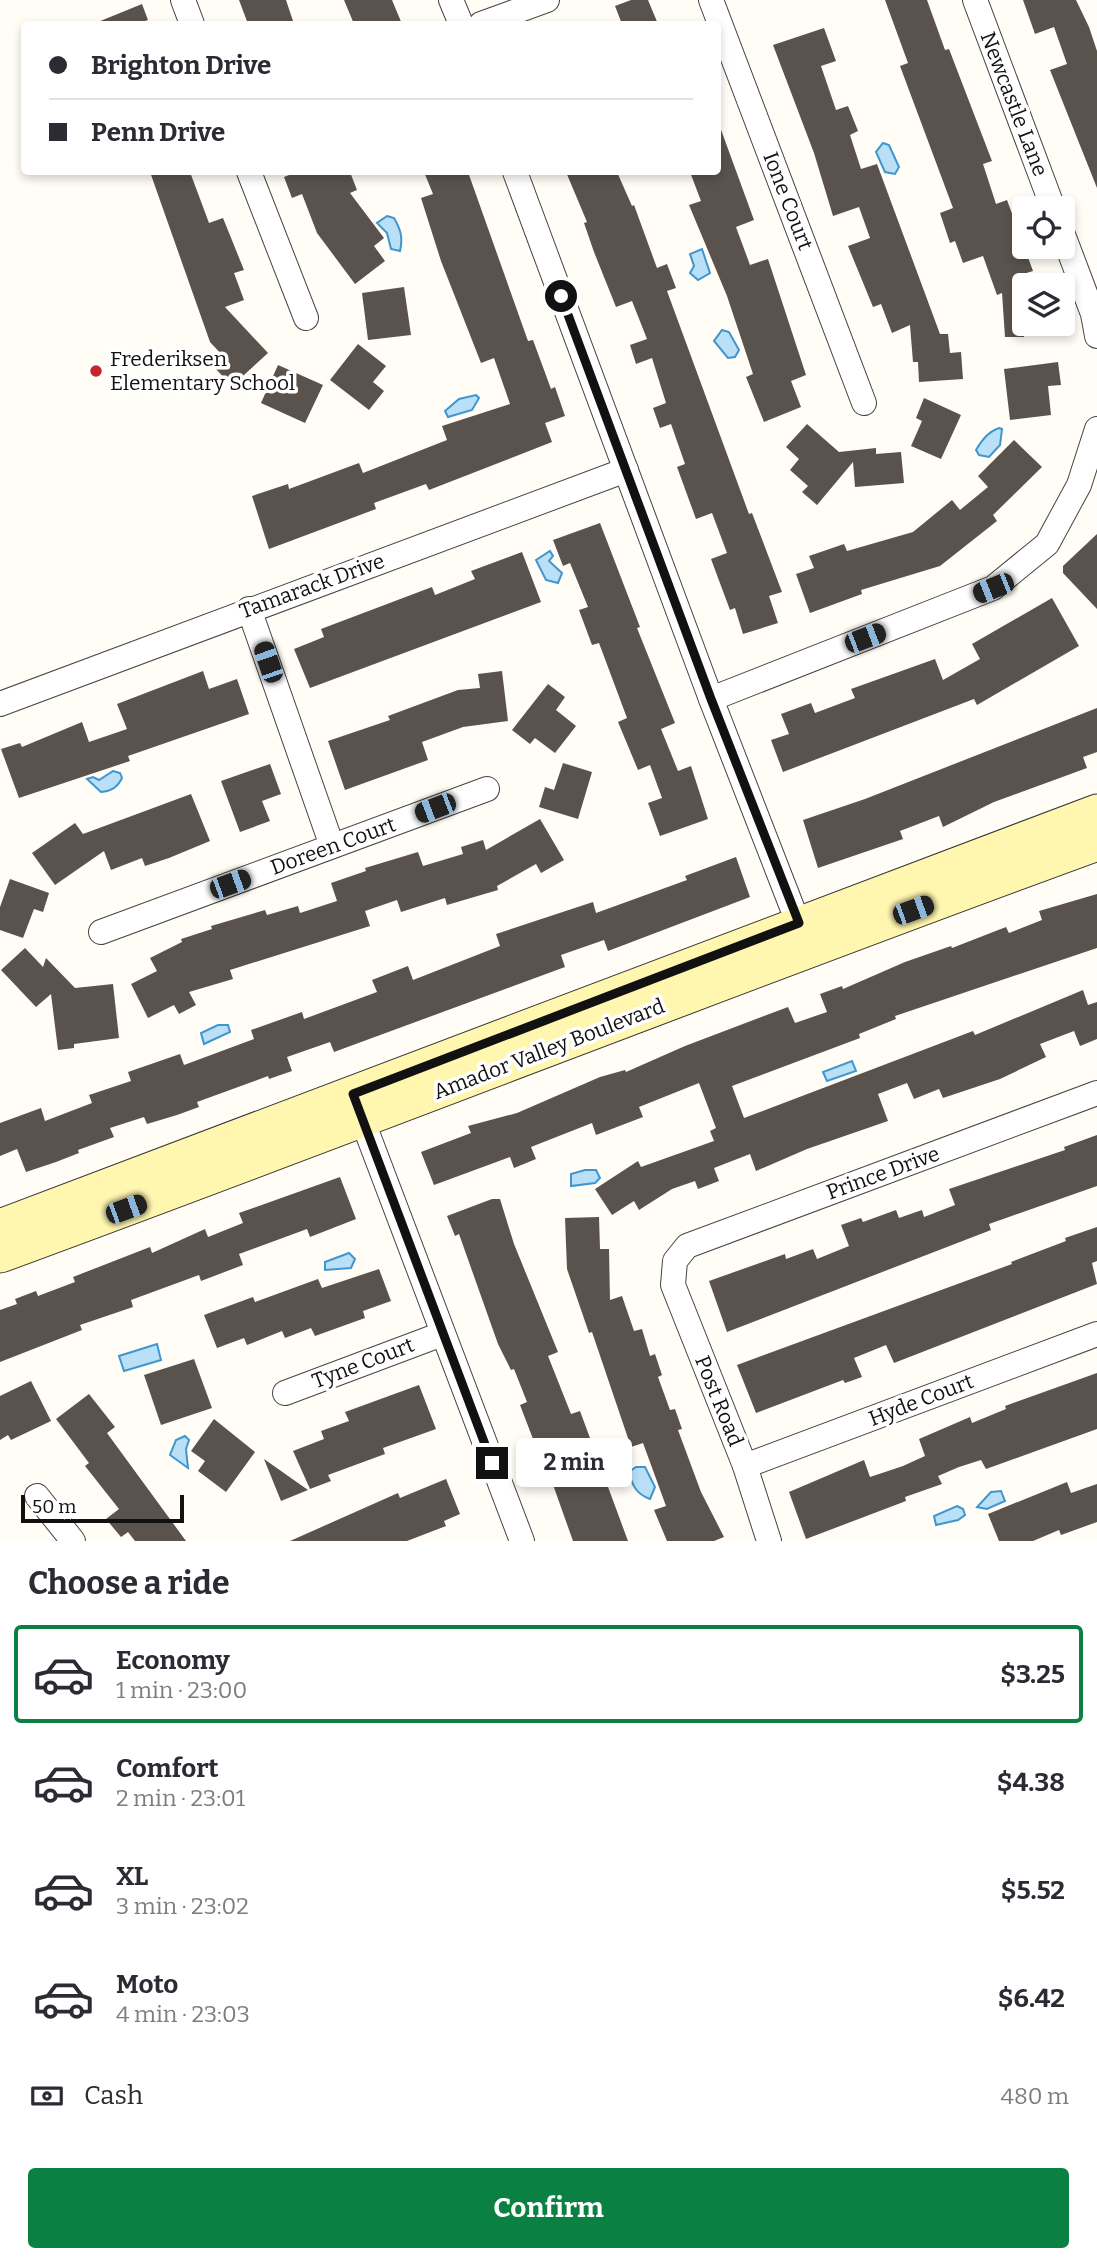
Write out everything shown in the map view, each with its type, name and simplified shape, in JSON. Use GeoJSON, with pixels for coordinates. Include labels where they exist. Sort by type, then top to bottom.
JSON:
{"type":"FeatureCollection","features":[{"type":"Feature","properties":{"kind":"street"},"geometry":{"type":"LineString","coordinates":[[183,0],[191,21]]}},
{"type":"Feature","properties":{"kind":"street"},"geometry":{"type":"LineString","coordinates":[[451,0],[460,21]]}},
{"type":"Feature","properties":{"kind":"street"},"geometry":{"type":"LineString","coordinates":[[489,21],[547,0]]}},
{"type":"Feature","properties":{"kind":"street","name":"Ione Court"},"geometry":{"type":"LineString","coordinates":[[711,0],[719,21]]}},
{"type":"Feature","properties":{"kind":"street","name":"Newcastle Lane"},"geometry":{"type":"LineString","coordinates":[[975,0],[1049,196]]}},
{"type":"Feature","properties":{"kind":"street","name":"Ione Court"},"geometry":{"type":"LineString","coordinates":[[721,26],[864,403]]}},
{"type":"Feature","properties":{"kind":"street"},"geometry":{"type":"LineString","coordinates":[[250,175],[306,318]]}},
{"type":"Feature","properties":{"kind":"street"},"geometry":{"type":"LineString","coordinates":[[516,175],[711,699],[804,936]]}},
{"type":"Feature","properties":{"kind":"street"},"geometry":{"type":"LineString","coordinates":[[1072,259],[1093,314],[1097,336]]}},
{"type":"Feature","properties":{"kind":"street"},"geometry":{"type":"LineString","coordinates":[[711,699],[993,588],[1047,544],[1088,490],[1097,429]]}},
{"type":"Feature","properties":{"kind":"street","name":"Tamarack Drive"},"geometry":{"type":"LineString","coordinates":[[0,704],[626,470]]}},
{"type":"Feature","properties":{"kind":"street"},"geometry":{"type":"LineString","coordinates":[[249,609],[332,846]]}},
{"type":"Feature","properties":{"kind":"street","name":"Doreen Court"},"geometry":{"type":"LineString","coordinates":[[101,932],[487,789]]}},
{"type":"Feature","properties":{"kind":"street","name":"Amador Valley Boulevard"},"geometry":{"type":"LineString","coordinates":[[0,1255],[358,1108],[804,936],[1097,812]]}},
{"type":"Feature","properties":{"kind":"street","name":"Amador Valley Boulevard"},"geometry":{"type":"LineString","coordinates":[[0,1227],[664,1005],[663,997],[670,989],[804,936],[1097,843]]}},
{"type":"Feature","properties":{"kind":"street","name":"Prince Drive"},"geometry":{"type":"LineString","coordinates":[[675,1261],[687,1246],[1097,1093]]}},
{"type":"Feature","properties":{"kind":"street"},"geometry":{"type":"LineString","coordinates":[[358,1108],[522,1541]]}},
{"type":"Feature","properties":{"kind":"street","name":"Post Road"},"geometry":{"type":"LineString","coordinates":[[675,1261],[673,1285],[746,1466],[769,1541]]}},
{"type":"Feature","properties":{"kind":"street","name":"Tyne Court"},"geometry":{"type":"LineString","coordinates":[[285,1393],[442,1334]]}},
{"type":"Feature","properties":{"kind":"street","name":"Hyde Court"},"geometry":{"type":"LineString","coordinates":[[746,1466],[1097,1334]]}},
{"type":"Feature","properties":{"kind":"street"},"geometry":{"type":"LineString","coordinates":[[37,1496],[73,1541]]}},
{"type":"Feature","properties":{"kind":"water"},"geometry":{"type":"Polygon","coordinates":[[[883,143],[889,145],[899,167],[895,174],[885,172],[876,152],[883,143]]]}},
{"type":"Feature","properties":{"kind":"water"},"geometry":{"type":"Polygon","coordinates":[[[387,216],[394,218],[400,230],[400,251],[391,249],[387,233],[377,223],[387,216]]]}},
{"type":"Feature","properties":{"kind":"water"},"geometry":{"type":"Polygon","coordinates":[[[702,249],[710,273],[698,280],[690,273],[694,266],[690,254],[702,249]]]}},
{"type":"Feature","properties":{"kind":"water"},"geometry":{"type":"Polygon","coordinates":[[[722,330],[729,332],[739,350],[735,357],[728,358],[714,341],[722,330]]]}},
{"type":"Feature","properties":{"kind":"water"},"geometry":{"type":"Polygon","coordinates":[[[476,395],[479,398],[472,410],[448,417],[445,411],[459,399],[476,395]]]}},
{"type":"Feature","properties":{"kind":"water"},"geometry":{"type":"Polygon","coordinates":[[[1002,429],[1000,445],[989,457],[979,455],[976,450],[981,443],[988,434],[1002,429]]]}},
{"type":"Feature","properties":{"kind":"water"},"geometry":{"type":"Polygon","coordinates":[[[550,551],[553,556],[549,561],[562,573],[558,583],[546,580],[536,560],[550,551]]]}},
{"type":"Feature","properties":{"kind":"water"},"geometry":{"type":"Polygon","coordinates":[[[113,771],[120,773],[122,778],[116,787],[108,791],[101,792],[87,779],[93,777],[99,780],[113,771]]]}},
{"type":"Feature","properties":{"kind":"water"},"geometry":{"type":"Polygon","coordinates":[[[218,1025],[228,1025],[230,1032],[204,1044],[201,1033],[218,1025]]]}},
{"type":"Feature","properties":{"kind":"water"},"geometry":{"type":"Polygon","coordinates":[[[852,1061],[856,1071],[827,1081],[823,1072],[852,1061]]]}},
{"type":"Feature","properties":{"kind":"water"},"geometry":{"type":"Polygon","coordinates":[[[596,1170],[600,1178],[595,1183],[571,1186],[571,1174],[596,1170]]]}},
{"type":"Feature","properties":{"kind":"water"},"geometry":{"type":"Polygon","coordinates":[[[349,1253],[355,1259],[351,1268],[325,1270],[325,1262],[349,1253]]]}},
{"type":"Feature","properties":{"kind":"water"},"geometry":{"type":"Polygon","coordinates":[[[157,1344],[161,1360],[124,1371],[119,1356],[157,1344]]]}},
{"type":"Feature","properties":{"kind":"water"},"geometry":{"type":"Polygon","coordinates":[[[185,1436],[189,1440],[186,1449],[188,1468],[170,1455],[176,1440],[185,1436]]]}},
{"type":"Feature","properties":{"kind":"water"},"geometry":{"type":"Polygon","coordinates":[[[636,1467],[645,1467],[655,1487],[650,1499],[638,1492],[633,1485],[629,1472],[636,1467]]]}},
{"type":"Feature","properties":{"kind":"water"},"geometry":{"type":"Polygon","coordinates":[[[1001,1491],[1005,1501],[987,1509],[977,1507],[991,1492],[1001,1491]]]}},
{"type":"Feature","properties":{"kind":"water"},"geometry":{"type":"Polygon","coordinates":[[[957,1506],[963,1509],[965,1515],[958,1520],[936,1525],[934,1516],[957,1506]]]}},
{"type":"Feature","properties":{"kind":"building"},"geometry":{"type":"Polygon","coordinates":[[[239,0],[286,0],[293,21],[247,21],[239,0]]]}},
{"type":"Feature","properties":{"kind":"building"},"geometry":{"type":"Polygon","coordinates":[[[344,0],[392,0],[401,21],[353,21],[344,0]]]}},
{"type":"Feature","properties":{"kind":"building"},"geometry":{"type":"Polygon","coordinates":[[[631,0],[648,0],[657,21],[621,21],[615,6],[631,0]]]}},
{"type":"Feature","properties":{"kind":"building"},"geometry":{"type":"Polygon","coordinates":[[[885,0],[927,0],[945,50],[949,49],[992,161],[983,164],[996,204],[1007,200],[1012,214],[1012,259],[1029,259],[1033,271],[1012,273],[1012,336],[1024,337],[1005,337],[1002,293],[997,295],[983,256],[963,263],[955,241],[950,243],[940,213],[953,208],[900,66],[908,63],[885,0]]]}},
{"type":"Feature","properties":{"kind":"building"},"geometry":{"type":"Polygon","coordinates":[[[1023,0],[1076,0],[1089,27],[1097,51],[1097,188],[1050,70],[1067,64],[1054,27],[1035,34],[1023,0]]]}},
{"type":"Feature","properties":{"kind":"building"},"geometry":{"type":"Polygon","coordinates":[[[142,4],[148,20],[145,21],[100,21],[142,4]]]}},
{"type":"Feature","properties":{"kind":"building"},"geometry":{"type":"Polygon","coordinates":[[[824,28],[836,61],[821,66],[836,110],[848,106],[858,131],[850,135],[861,169],[877,164],[940,334],[948,334],[950,353],[961,352],[963,379],[919,382],[918,362],[913,362],[910,325],[892,333],[881,304],[873,307],[848,246],[870,238],[859,207],[833,216],[814,153],[773,45],[824,28]]]}},
{"type":"Feature","properties":{"kind":"building"},"geometry":{"type":"Polygon","coordinates":[[[721,130],[754,220],[736,227],[750,265],[768,259],[806,375],[791,381],[801,407],[764,422],[746,377],[753,374],[727,296],[689,205],[701,201],[691,175],[721,175],[721,130]]]}},
{"type":"Feature","properties":{"kind":"building"},"geometry":{"type":"Polygon","coordinates":[[[151,175],[191,175],[209,223],[223,218],[244,270],[234,273],[244,300],[225,307],[268,353],[232,386],[213,366],[223,356],[210,342],[151,175]]]}},
{"type":"Feature","properties":{"kind":"building"},"geometry":{"type":"Polygon","coordinates":[[[351,175],[357,190],[350,193],[384,238],[374,246],[385,261],[355,284],[317,233],[302,194],[292,198],[284,177],[351,175]]]}},
{"type":"Feature","properties":{"kind":"building"},"geometry":{"type":"Polygon","coordinates":[[[425,175],[469,175],[528,341],[533,340],[551,389],[555,387],[565,416],[545,423],[552,442],[429,490],[426,484],[374,503],[376,509],[269,549],[252,496],[288,484],[289,489],[359,463],[363,473],[447,440],[442,426],[510,404],[494,358],[481,363],[441,261],[421,198],[433,194],[425,175]]]}},
{"type":"Feature","properties":{"kind":"building"},"geometry":{"type":"Polygon","coordinates":[[[567,175],[618,175],[632,206],[634,205],[657,268],[667,264],[676,288],[667,291],[749,514],[752,513],[782,592],[769,596],[778,623],[743,634],[735,608],[730,610],[711,559],[727,553],[712,513],[696,519],[677,467],[685,464],[671,424],[660,428],[653,408],[666,403],[652,358],[636,364],[630,345],[647,339],[632,301],[616,307],[584,223],[587,222],[567,175]]]}},
{"type":"Feature","properties":{"kind":"building"},"geometry":{"type":"Polygon","coordinates":[[[404,287],[411,335],[368,340],[362,293],[404,287]]]}},
{"type":"Feature","properties":{"kind":"building"},"geometry":{"type":"Polygon","coordinates":[[[358,344],[386,366],[373,382],[384,391],[369,410],[330,380],[358,344]]]}},
{"type":"Feature","properties":{"kind":"building"},"geometry":{"type":"Polygon","coordinates":[[[1058,362],[1061,385],[1048,386],[1051,415],[1010,420],[1004,369],[1058,362]]]}},
{"type":"Feature","properties":{"kind":"building"},"geometry":{"type":"Polygon","coordinates":[[[278,365],[323,385],[305,423],[261,403],[278,365]]]}},
{"type":"Feature","properties":{"kind":"building"},"geometry":{"type":"Polygon","coordinates":[[[924,398],[961,415],[941,459],[911,446],[922,421],[916,418],[924,398]]]}},
{"type":"Feature","properties":{"kind":"building"},"geometry":{"type":"Polygon","coordinates":[[[807,424],[839,452],[876,448],[876,454],[901,452],[904,483],[855,487],[853,462],[817,505],[802,492],[808,486],[790,470],[799,459],[786,447],[807,424]]]}},
{"type":"Feature","properties":{"kind":"building"},"geometry":{"type":"Polygon","coordinates":[[[1014,440],[1042,467],[993,515],[997,521],[940,566],[861,590],[862,594],[810,613],[796,574],[814,568],[809,556],[844,544],[847,551],[913,532],[952,500],[960,510],[988,487],[978,476],[1014,440]]]}},
{"type":"Feature","properties":{"kind":"building"},"geometry":{"type":"Polygon","coordinates":[[[600,523],[640,627],[637,628],[675,723],[661,729],[678,771],[691,766],[708,819],[660,836],[648,803],[662,798],[650,765],[638,770],[618,722],[627,718],[599,643],[592,645],[579,610],[588,607],[570,563],[563,566],[553,540],[600,523]]]}},
{"type":"Feature","properties":{"kind":"building"},"geometry":{"type":"Polygon","coordinates":[[[1097,534],[1097,609],[1063,573],[1063,566],[1097,534]]]}},
{"type":"Feature","properties":{"kind":"building"},"geometry":{"type":"Polygon","coordinates":[[[522,552],[541,602],[310,688],[294,649],[324,637],[321,629],[432,587],[435,595],[475,579],[471,571],[522,552]]]}},
{"type":"Feature","properties":{"kind":"building"},"geometry":{"type":"Polygon","coordinates":[[[1052,598],[1079,646],[977,705],[974,699],[783,772],[771,740],[789,734],[781,714],[811,703],[815,713],[855,698],[851,689],[935,659],[943,680],[980,659],[972,644],[1052,598]]]}},
{"type":"Feature","properties":{"kind":"building"},"geometry":{"type":"Polygon","coordinates":[[[203,671],[209,689],[237,679],[249,714],[128,756],[130,761],[19,798],[1,749],[20,743],[22,747],[82,722],[89,742],[127,729],[117,704],[203,671]]]}},
{"type":"Feature","properties":{"kind":"building"},"geometry":{"type":"Polygon","coordinates":[[[502,671],[508,721],[463,727],[422,742],[428,760],[345,790],[328,741],[390,720],[388,716],[458,690],[480,688],[478,674],[502,671]]]}},
{"type":"Feature","properties":{"kind":"building"},"geometry":{"type":"Polygon","coordinates":[[[548,684],[565,697],[556,710],[576,726],[555,753],[535,738],[530,744],[512,730],[548,684]]]}},
{"type":"Feature","properties":{"kind":"building"},"geometry":{"type":"Polygon","coordinates":[[[1097,708],[1097,752],[1083,757],[1087,768],[994,802],[943,827],[939,816],[900,831],[903,839],[818,868],[803,820],[865,799],[1097,708]]]}},
{"type":"Feature","properties":{"kind":"building"},"geometry":{"type":"Polygon","coordinates":[[[563,763],[592,772],[578,819],[539,807],[545,787],[554,790],[563,763]]]}},
{"type":"Feature","properties":{"kind":"building"},"geometry":{"type":"Polygon","coordinates":[[[270,764],[281,794],[262,801],[270,821],[240,832],[221,781],[270,764]]]}},
{"type":"Feature","properties":{"kind":"building"},"geometry":{"type":"Polygon","coordinates":[[[191,794],[210,841],[169,858],[145,866],[142,858],[111,870],[104,851],[55,885],[32,853],[75,823],[83,834],[191,794]]]}},
{"type":"Feature","properties":{"kind":"building"},"geometry":{"type":"Polygon","coordinates":[[[540,819],[564,860],[541,873],[536,864],[497,886],[498,890],[447,905],[445,898],[401,912],[397,900],[365,911],[370,926],[230,970],[233,979],[189,992],[196,1005],[179,1014],[174,1005],[148,1018],[131,984],[157,971],[150,958],[182,942],[181,939],[212,929],[211,926],[265,910],[267,915],[298,906],[300,913],[337,901],[331,883],[366,871],[365,868],[418,852],[423,866],[463,854],[461,847],[483,840],[486,850],[540,819]]]}},
{"type":"Feature","properties":{"kind":"building"},"geometry":{"type":"Polygon","coordinates":[[[736,857],[750,897],[608,951],[604,940],[561,955],[565,967],[334,1052],[330,1042],[287,1057],[292,1071],[269,1079],[268,1076],[197,1102],[199,1107],[177,1115],[147,1124],[144,1117],[110,1128],[114,1137],[78,1150],[79,1153],[56,1162],[26,1172],[17,1149],[0,1156],[0,1123],[41,1108],[45,1121],[92,1103],[89,1095],[131,1081],[128,1072],[180,1054],[184,1065],[254,1039],[251,1030],[302,1012],[304,1019],[377,992],[372,980],[408,966],[413,980],[500,946],[496,934],[593,902],[596,913],[687,880],[685,876],[736,857]]]}},
{"type":"Feature","properties":{"kind":"building"},"geometry":{"type":"Polygon","coordinates":[[[10,879],[49,893],[43,912],[34,909],[23,938],[0,930],[0,907],[10,879]]]}},
{"type":"Feature","properties":{"kind":"building"},"geometry":{"type":"Polygon","coordinates":[[[1097,894],[1097,948],[895,1016],[896,1019],[859,1034],[860,1038],[732,1086],[744,1118],[973,1031],[975,1035],[1083,990],[1088,1005],[1097,1002],[1097,1039],[1080,1046],[1074,1031],[1040,1044],[1046,1057],[1000,1079],[943,1098],[939,1089],[914,1099],[907,1083],[878,1094],[888,1121],[807,1149],[756,1171],[750,1154],[714,1168],[719,1181],[698,1189],[695,1181],[672,1189],[639,1210],[634,1201],[612,1215],[595,1189],[638,1161],[641,1167],[714,1141],[710,1131],[716,1128],[699,1083],[639,1107],[643,1117],[596,1135],[592,1123],[531,1147],[536,1159],[514,1168],[510,1157],[434,1185],[421,1152],[471,1133],[468,1126],[517,1113],[600,1077],[625,1070],[626,1072],[685,1046],[788,1007],[795,1023],[827,1012],[820,994],[842,986],[843,989],[905,962],[951,946],[952,948],[1006,927],[1009,933],[1042,920],[1039,911],[1097,894]]]}},
{"type":"Feature","properties":{"kind":"building"},"geometry":{"type":"Polygon","coordinates":[[[25,948],[43,967],[46,958],[75,988],[113,984],[119,1038],[74,1044],[74,1048],[58,1050],[51,994],[36,1007],[1,970],[25,948]]]}},
{"type":"Feature","properties":{"kind":"building"},"geometry":{"type":"Polygon","coordinates":[[[1097,1135],[1097,1186],[989,1224],[991,1230],[727,1332],[709,1281],[785,1254],[786,1259],[813,1249],[817,1259],[849,1246],[841,1225],[861,1218],[863,1222],[896,1210],[899,1218],[922,1210],[924,1217],[955,1205],[949,1189],[1065,1150],[1064,1147],[1097,1135]]]}},
{"type":"Feature","properties":{"kind":"building"},"geometry":{"type":"Polygon","coordinates":[[[340,1177],[356,1219],[310,1237],[307,1229],[239,1254],[243,1265],[201,1281],[199,1275],[131,1300],[133,1307],[80,1325],[82,1330],[0,1362],[0,1310],[17,1304],[15,1299],[36,1291],[38,1296],[75,1282],[73,1277],[150,1247],[152,1253],[205,1229],[208,1237],[243,1223],[239,1213],[340,1177]]]}},
{"type":"Feature","properties":{"kind":"building"},"geometry":{"type":"Polygon","coordinates":[[[492,1199],[500,1199],[514,1244],[558,1352],[548,1356],[571,1414],[580,1411],[628,1541],[573,1541],[541,1451],[538,1452],[520,1405],[527,1402],[514,1369],[511,1370],[498,1344],[459,1234],[455,1236],[447,1216],[492,1199]]]}},
{"type":"Feature","properties":{"kind":"building"},"geometry":{"type":"Polygon","coordinates":[[[599,1217],[600,1249],[609,1249],[610,1300],[622,1296],[634,1331],[642,1329],[650,1356],[655,1354],[662,1375],[658,1377],[670,1410],[675,1409],[682,1429],[678,1430],[701,1492],[724,1537],[714,1541],[667,1541],[654,1510],[666,1506],[643,1443],[631,1447],[592,1332],[589,1333],[567,1269],[565,1218],[599,1217]]]}},
{"type":"Feature","properties":{"kind":"building"},"geometry":{"type":"Polygon","coordinates":[[[1097,1227],[1097,1261],[1092,1263],[1097,1284],[894,1363],[886,1345],[854,1358],[862,1377],[845,1383],[843,1380],[756,1413],[737,1365],[1012,1264],[1011,1262],[1066,1241],[1065,1238],[1097,1227]]]}},
{"type":"Feature","properties":{"kind":"building"},"geometry":{"type":"Polygon","coordinates":[[[379,1269],[391,1301],[363,1311],[365,1318],[315,1336],[311,1328],[285,1338],[282,1331],[247,1345],[244,1338],[217,1348],[204,1315],[253,1297],[255,1302],[318,1279],[322,1288],[379,1269]]]}},
{"type":"Feature","properties":{"kind":"building"},"geometry":{"type":"Polygon","coordinates":[[[194,1359],[212,1408],[161,1425],[144,1375],[194,1359]]]}},
{"type":"Feature","properties":{"kind":"building"},"geometry":{"type":"Polygon","coordinates":[[[1097,1373],[1097,1429],[986,1469],[981,1460],[959,1467],[938,1476],[942,1484],[905,1497],[906,1501],[806,1539],[789,1492],[864,1460],[870,1477],[903,1466],[925,1456],[919,1439],[970,1417],[972,1423],[1006,1409],[1005,1406],[1097,1373]]]}},
{"type":"Feature","properties":{"kind":"building"},"geometry":{"type":"Polygon","coordinates":[[[31,1381],[51,1421],[11,1440],[8,1435],[0,1440],[0,1396],[31,1381]]]}},
{"type":"Feature","properties":{"kind":"building"},"geometry":{"type":"Polygon","coordinates":[[[419,1385],[436,1429],[383,1448],[385,1454],[328,1475],[331,1481],[310,1489],[293,1451],[324,1439],[321,1431],[349,1421],[345,1412],[419,1385]]]}},
{"type":"Feature","properties":{"kind":"building"},"geometry":{"type":"Polygon","coordinates":[[[89,1394],[115,1427],[107,1433],[186,1541],[135,1541],[128,1532],[121,1537],[106,1519],[119,1509],[85,1466],[89,1463],[56,1419],[89,1394]]]}},
{"type":"Feature","properties":{"kind":"building"},"geometry":{"type":"Polygon","coordinates":[[[214,1419],[255,1452],[226,1492],[198,1471],[205,1461],[191,1451],[214,1419]]]}},
{"type":"Feature","properties":{"kind":"building"},"geometry":{"type":"Polygon","coordinates":[[[264,1459],[308,1490],[281,1501],[264,1459]]]}},
{"type":"Feature","properties":{"kind":"building"},"geometry":{"type":"Polygon","coordinates":[[[446,1479],[460,1514],[444,1521],[446,1526],[407,1541],[290,1541],[398,1493],[400,1498],[446,1479]]]}},
{"type":"Feature","properties":{"kind":"building"},"geometry":{"type":"Polygon","coordinates":[[[1067,1482],[1071,1493],[1097,1484],[1097,1522],[1061,1535],[1059,1530],[1033,1541],[999,1541],[988,1514],[1067,1482]]]}},
{"type":"Feature","properties":{"kind":"place","name":"Frederiksen Elementary School"},"geometry":{"type":"Point","coordinates":[96,371]}},
{"type":"Feature","properties":{"kind":"route"},"geometry":{"type":"LineString","coordinates":[[492,1463],[353,1094],[799,923],[711,699],[561,296]]}}]}
